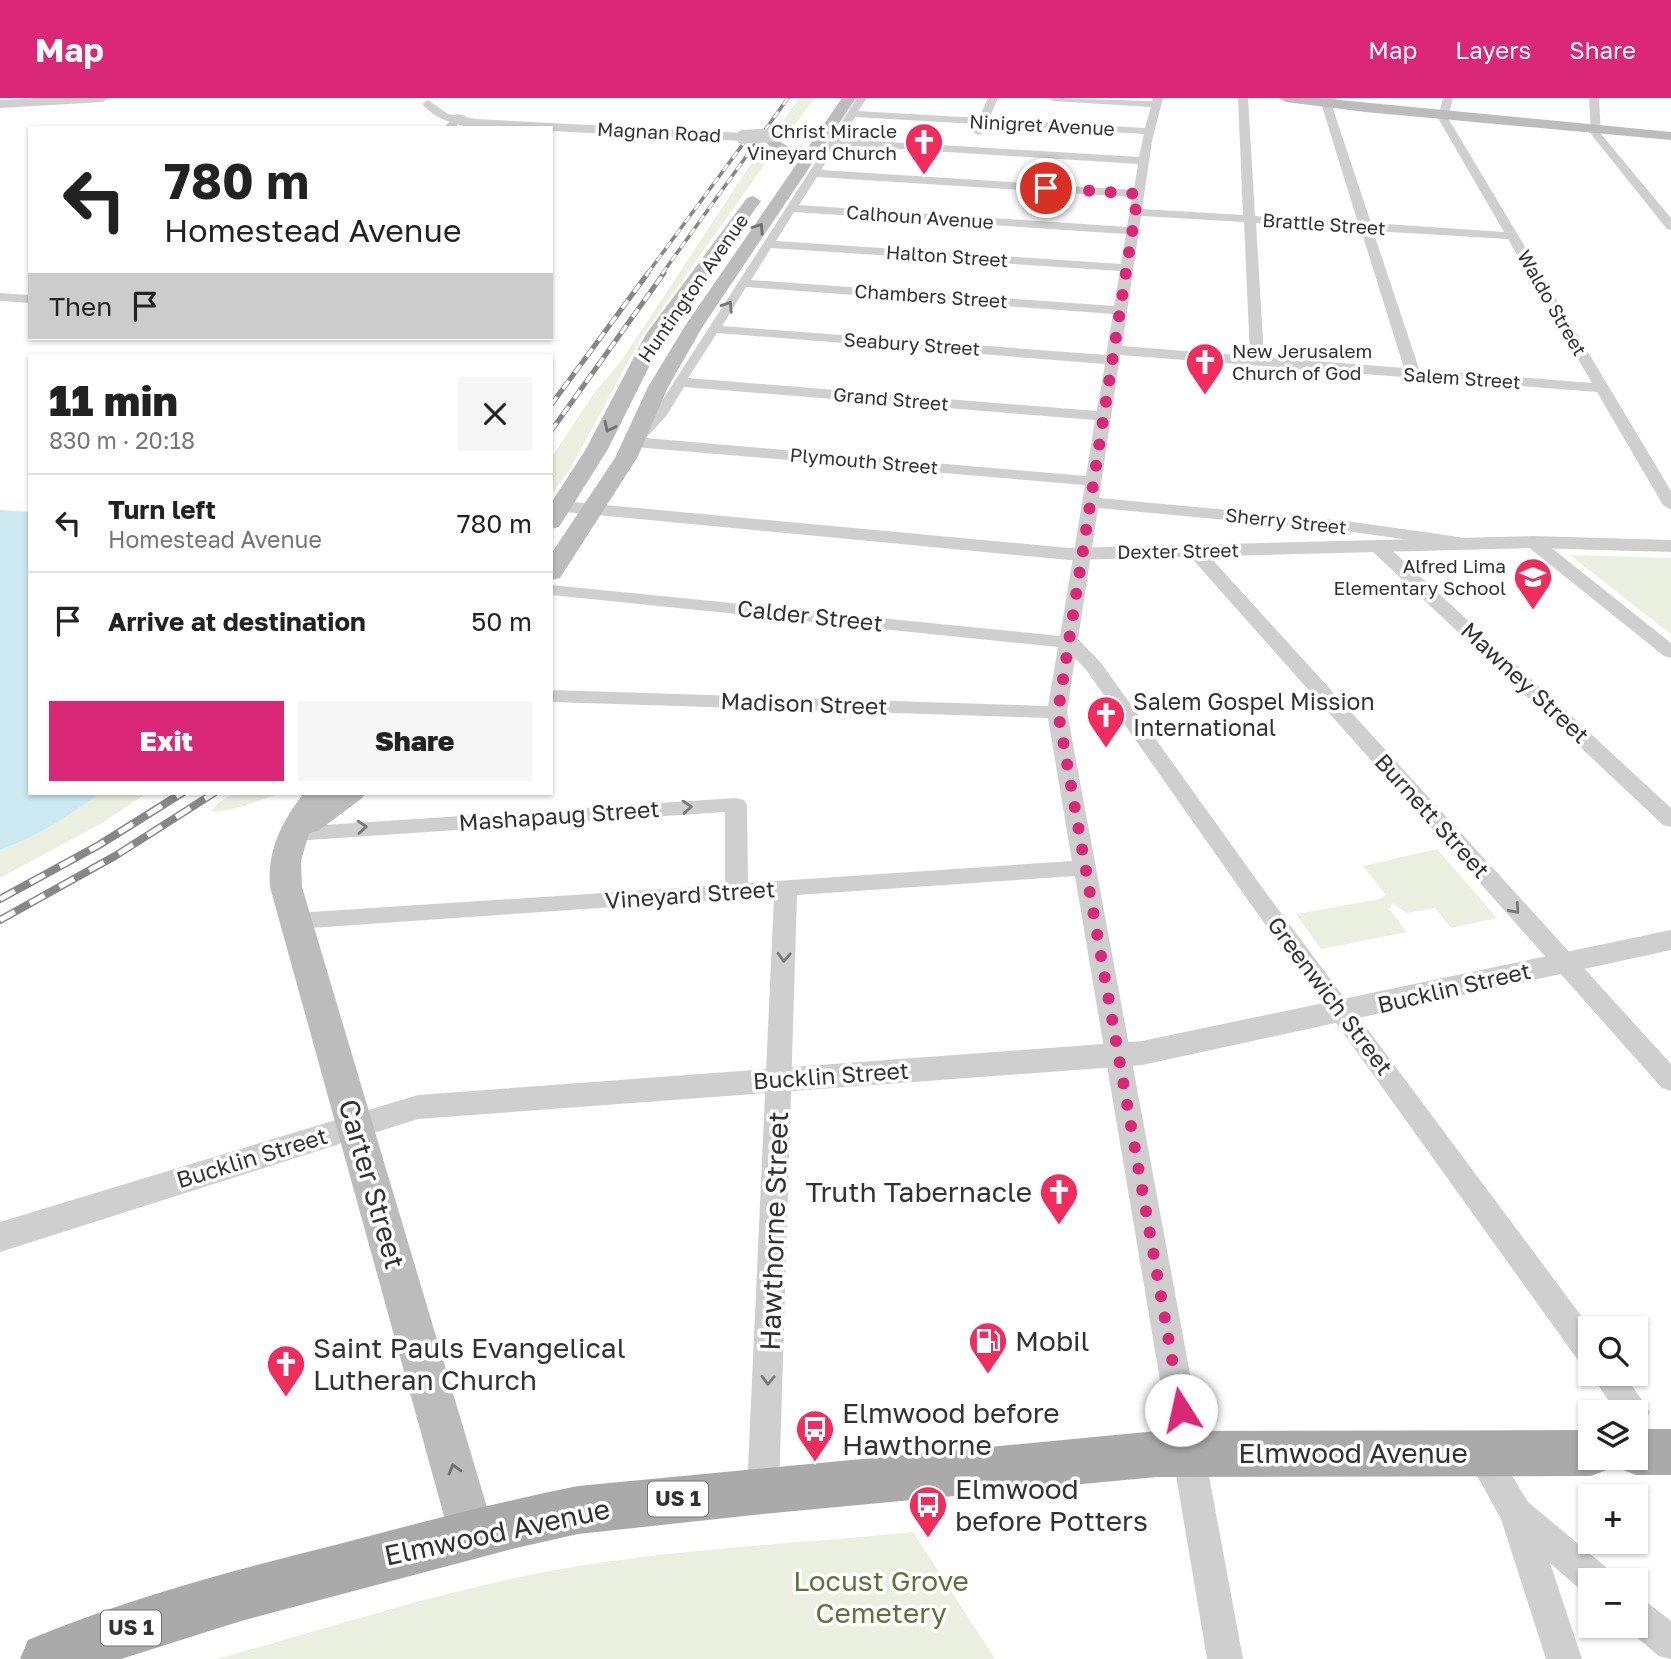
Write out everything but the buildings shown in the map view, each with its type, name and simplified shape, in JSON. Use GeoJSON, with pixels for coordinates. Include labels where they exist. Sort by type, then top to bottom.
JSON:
{"type":"FeatureCollection","features":[{"type":"Feature","properties":{"kind":"main road","name":"Huntington Avenue"},"geometry":{"type":"LineString","coordinates":[[553,570],[634,442],[655,393],[804,145],[849,98]]}},
{"type":"Feature","properties":{"kind":"main road"},"geometry":{"type":"LineString","coordinates":[[1286,98],[1671,136]]}},
{"type":"Feature","properties":{"kind":"main road","name":"Huntington Avenue"},"geometry":{"type":"LineString","coordinates":[[804,145],[808,122]]}},
{"type":"Feature","properties":{"kind":"main road"},"geometry":{"type":"LineString","coordinates":[[771,137],[804,145]]}},
{"type":"Feature","properties":{"kind":"main road","name":"Huntington Avenue"},"geometry":{"type":"LineString","coordinates":[[556,514],[597,449],[650,344],[765,183]]}},
{"type":"Feature","properties":{"kind":"main road"},"geometry":{"type":"LineString","coordinates":[[295,834],[318,795]]}},
{"type":"Feature","properties":{"kind":"main road"},"geometry":{"type":"LineString","coordinates":[[295,834],[348,795]]}},
{"type":"Feature","properties":{"kind":"main road","name":"Carter Street"},"geometry":{"type":"LineString","coordinates":[[295,834],[288,848],[284,872],[296,921],[472,1534]]}},
{"type":"Feature","properties":{"kind":"main road","name":"Elmwood Avenue"},"geometry":{"type":"LineString","coordinates":[[47,1659],[184,1611],[472,1534],[578,1510],[1139,1455],[1578,1453]]}},
{"type":"Feature","properties":{"kind":"street"},"geometry":{"type":"LineString","coordinates":[[0,104],[103,98]]}},
{"type":"Feature","properties":{"kind":"street","name":"Huntington Avenue"},"geometry":{"type":"LineString","coordinates":[[634,442],[659,417],[813,173],[804,145],[851,114],[862,98]]}},
{"type":"Feature","properties":{"kind":"street"},"geometry":{"type":"LineString","coordinates":[[940,218],[993,98]]}},
{"type":"Feature","properties":{"kind":"street"},"geometry":{"type":"LineString","coordinates":[[1053,98],[1157,101],[1135,212],[1058,712],[1225,1659]]}},
{"type":"Feature","properties":{"kind":"street"},"geometry":{"type":"LineString","coordinates":[[1243,98],[1257,361]]}},
{"type":"Feature","properties":{"kind":"street"},"geometry":{"type":"LineString","coordinates":[[1444,115],[1448,98]]}},
{"type":"Feature","properties":{"kind":"street"},"geometry":{"type":"LineString","coordinates":[[1594,98],[1598,137],[1671,226]]}},
{"type":"Feature","properties":{"kind":"street"},"geometry":{"type":"LineString","coordinates":[[429,120],[433,100]]}},
{"type":"Feature","properties":{"kind":"street","name":"Magnan Road"},"geometry":{"type":"LineString","coordinates":[[433,100],[463,122],[552,126]]}},
{"type":"Feature","properties":{"kind":"street"},"geometry":{"type":"LineString","coordinates":[[1331,101],[1327,106],[1413,374]]}},
{"type":"Feature","properties":{"kind":"street","name":"Ninigret Avenue"},"geometry":{"type":"LineString","coordinates":[[851,114],[1149,131]]}},
{"type":"Feature","properties":{"kind":"street","name":"Waldo Street"},"geometry":{"type":"LineString","coordinates":[[1444,115],[1671,506]]}},
{"type":"Feature","properties":{"kind":"street","name":"Magnan Road"},"geometry":{"type":"LineString","coordinates":[[553,126],[771,137]]}},
{"type":"Feature","properties":{"kind":"street"},"geometry":{"type":"LineString","coordinates":[[804,145],[963,166],[1135,212]]}},
{"type":"Feature","properties":{"kind":"street"},"geometry":{"type":"LineString","coordinates":[[813,173],[1144,161]]}},
{"type":"Feature","properties":{"kind":"street","name":"Calhoun Avenue"},"geometry":{"type":"LineString","coordinates":[[790,208],[940,218],[1135,212]]}},
{"type":"Feature","properties":{"kind":"street","name":"Brattle Street"},"geometry":{"type":"LineString","coordinates":[[1135,212],[1513,236]]}},
{"type":"Feature","properties":{"kind":"street","name":"Halton Street"},"geometry":{"type":"LineString","coordinates":[[768,244],[1127,268]]}},
{"type":"Feature","properties":{"kind":"street","name":"Chambers Street"},"geometry":{"type":"LineString","coordinates":[[743,283],[1120,310]]}},
{"type":"Feature","properties":{"kind":"street"},"geometry":{"type":"LineString","coordinates":[[0,297],[28,299]]}},
{"type":"Feature","properties":{"kind":"street","name":"Seabury Street"},"geometry":{"type":"LineString","coordinates":[[713,329],[1113,355]]}},
{"type":"Feature","properties":{"kind":"street","name":"Salem Street"},"geometry":{"type":"LineString","coordinates":[[1113,355],[1257,361],[1602,388]]}},
{"type":"Feature","properties":{"kind":"street","name":"Grand Street"},"geometry":{"type":"LineString","coordinates":[[679,382],[1103,416]]}},
{"type":"Feature","properties":{"kind":"street","name":"Plymouth Street"},"geometry":{"type":"LineString","coordinates":[[634,442],[1092,491]]}},
{"type":"Feature","properties":{"kind":"street","name":"Sherry Street"},"geometry":{"type":"LineString","coordinates":[[1092,491],[1482,545]]}},
{"type":"Feature","properties":{"kind":"street","name":"Dexter Street"},"geometry":{"type":"LineString","coordinates":[[556,514],[593,510],[1082,553],[1533,542],[1671,546]]}},
{"type":"Feature","properties":{"kind":"street"},"geometry":{"type":"LineString","coordinates":[[1533,542],[1671,652]]}},
{"type":"Feature","properties":{"kind":"street","name":"Mawney Street"},"geometry":{"type":"LineString","coordinates":[[1378,547],[1671,820]]}},
{"type":"Feature","properties":{"kind":"street","name":"Burnett Street"},"geometry":{"type":"LineString","coordinates":[[1194,550],[1671,1081]]}},
{"type":"Feature","properties":{"kind":"street","name":"Calder Street"},"geometry":{"type":"LineString","coordinates":[[553,590],[1068,641]]}},
{"type":"Feature","properties":{"kind":"street","name":"Greenwich Street"},"geometry":{"type":"LineString","coordinates":[[1068,641],[1094,667],[1258,898],[1578,1335]]}},
{"type":"Feature","properties":{"kind":"street","name":"Madison Street"},"geometry":{"type":"LineString","coordinates":[[553,696],[1058,712]]}},
{"type":"Feature","properties":{"kind":"street","name":"Mashapaug Street"},"geometry":{"type":"LineString","coordinates":[[295,834],[736,805],[737,892]]}},
{"type":"Feature","properties":{"kind":"street","name":"Vineyard Street"},"geometry":{"type":"LineString","coordinates":[[296,921],[1084,868]]}},
{"type":"Feature","properties":{"kind":"street","name":"Hawthorne Street"},"geometry":{"type":"LineString","coordinates":[[763,1490],[786,889]]}},
{"type":"Feature","properties":{"kind":"street","name":"Bucklin Street"},"geometry":{"type":"LineString","coordinates":[[0,1237],[404,1110],[432,1105],[1142,1053],[1344,1012],[1671,940]]}},
{"type":"Feature","properties":{"kind":"street"},"geometry":{"type":"LineString","coordinates":[[1614,1386],[1652,1441]]}},
{"type":"Feature","properties":{"kind":"street"},"geometry":{"type":"LineString","coordinates":[[1481,1454],[1516,1513],[1564,1659]]}},
{"type":"Feature","properties":{"kind":"street"},"geometry":{"type":"LineString","coordinates":[[1516,1513],[1581,1568]]}},
{"type":"Feature","properties":{"kind":"street"},"geometry":{"type":"LineString","coordinates":[[1648,1625],[1671,1644]]}},
{"type":"Feature","properties":{"kind":"green space"},"geometry":{"type":"Polygon","coordinates":[[[799,98],[815,98],[793,127],[777,130],[799,98]]]}},
{"type":"Feature","properties":{"kind":"green space"},"geometry":{"type":"Polygon","coordinates":[[[773,146],[775,150],[641,338],[570,469],[553,492],[553,455],[595,392],[622,360],[762,147],[773,146]]]}},
{"type":"Feature","properties":{"kind":"green space"},"geometry":{"type":"Polygon","coordinates":[[[1570,555],[1671,558],[1671,634],[1664,629],[1570,555]]]}},
{"type":"Feature","properties":{"kind":"green space"},"geometry":{"type":"Polygon","coordinates":[[[97,795],[144,795],[102,823],[0,878],[0,850],[76,810],[97,795]]]}},
{"type":"Feature","properties":{"kind":"green space"},"geometry":{"type":"Polygon","coordinates":[[[231,795],[274,795],[234,808],[211,811],[231,795]]]}},
{"type":"Feature","properties":{"kind":"green space"},"geometry":{"type":"Polygon","coordinates":[[[1437,849],[1497,918],[1451,928],[1435,908],[1407,913],[1392,903],[1389,909],[1407,932],[1321,949],[1296,914],[1380,899],[1386,895],[1363,866],[1437,849]]]}},
{"type":"Feature","properties":{"kind":"green space","name":"Locust Grove Cemetery"},"geometry":{"type":"Polygon","coordinates":[[[913,1532],[995,1659],[217,1659],[428,1599],[555,1570],[689,1552],[913,1532]]]}},
{"type":"Feature","properties":{"kind":"water"},"geometry":{"type":"Polygon","coordinates":[[[0,510],[28,512],[28,795],[97,795],[52,825],[0,850],[0,510]]]}},
{"type":"Feature","properties":{"kind":"railway"},"geometry":{"type":"LineString","coordinates":[[662,274],[788,98]]}},
{"type":"Feature","properties":{"kind":"railway"},"geometry":{"type":"LineString","coordinates":[[647,274],[746,140]]}},
{"type":"Feature","properties":{"kind":"railway"},"geometry":{"type":"LineString","coordinates":[[553,402],[648,273]]}},
{"type":"Feature","properties":{"kind":"railway"},"geometry":{"type":"LineString","coordinates":[[553,428],[664,273]]}},
{"type":"Feature","properties":{"kind":"railway"},"geometry":{"type":"LineString","coordinates":[[0,899],[99,845],[179,795]]}},
{"type":"Feature","properties":{"kind":"railway"},"geometry":{"type":"LineString","coordinates":[[0,920],[115,856],[211,795]]}},
{"type":"Feature","properties":{"kind":"place","name":"Christ Miracle Vineyard Church"},"geometry":{"type":"Point","coordinates":[924,176]}},
{"type":"Feature","properties":{"kind":"place","name":"New Jerusalem Church of God"},"geometry":{"type":"Point","coordinates":[1205,396]}},
{"type":"Feature","properties":{"kind":"place","name":"Alfred Lima Elementary School"},"geometry":{"type":"Point","coordinates":[1533,611]}},
{"type":"Feature","properties":{"kind":"place","name":"Salem Gospel Mission International"},"geometry":{"type":"Point","coordinates":[1106,749]}},
{"type":"Feature","properties":{"kind":"place","name":"Truth Tabernacle"},"geometry":{"type":"Point","coordinates":[1059,1226]}},
{"type":"Feature","properties":{"kind":"place","name":"Mobil"},"geometry":{"type":"Point","coordinates":[988,1375]}},
{"type":"Feature","properties":{"kind":"place","name":"Saint Pauls Evangelical Lutheran Church"},"geometry":{"type":"Point","coordinates":[286,1398]}},
{"type":"Feature","properties":{"kind":"place","name":"Elmwood before Hawthorne"},"geometry":{"type":"Point","coordinates":[815,1463]}},
{"type":"Feature","properties":{"kind":"place","name":"Elmwood before Potters"},"geometry":{"type":"Point","coordinates":[928,1539]}},
{"type":"Feature","properties":{"kind":"route"},"geometry":{"type":"LineString","coordinates":[[1046,188],[1138,194],[1058,705],[1058,719],[1181,1410]]}}]}
